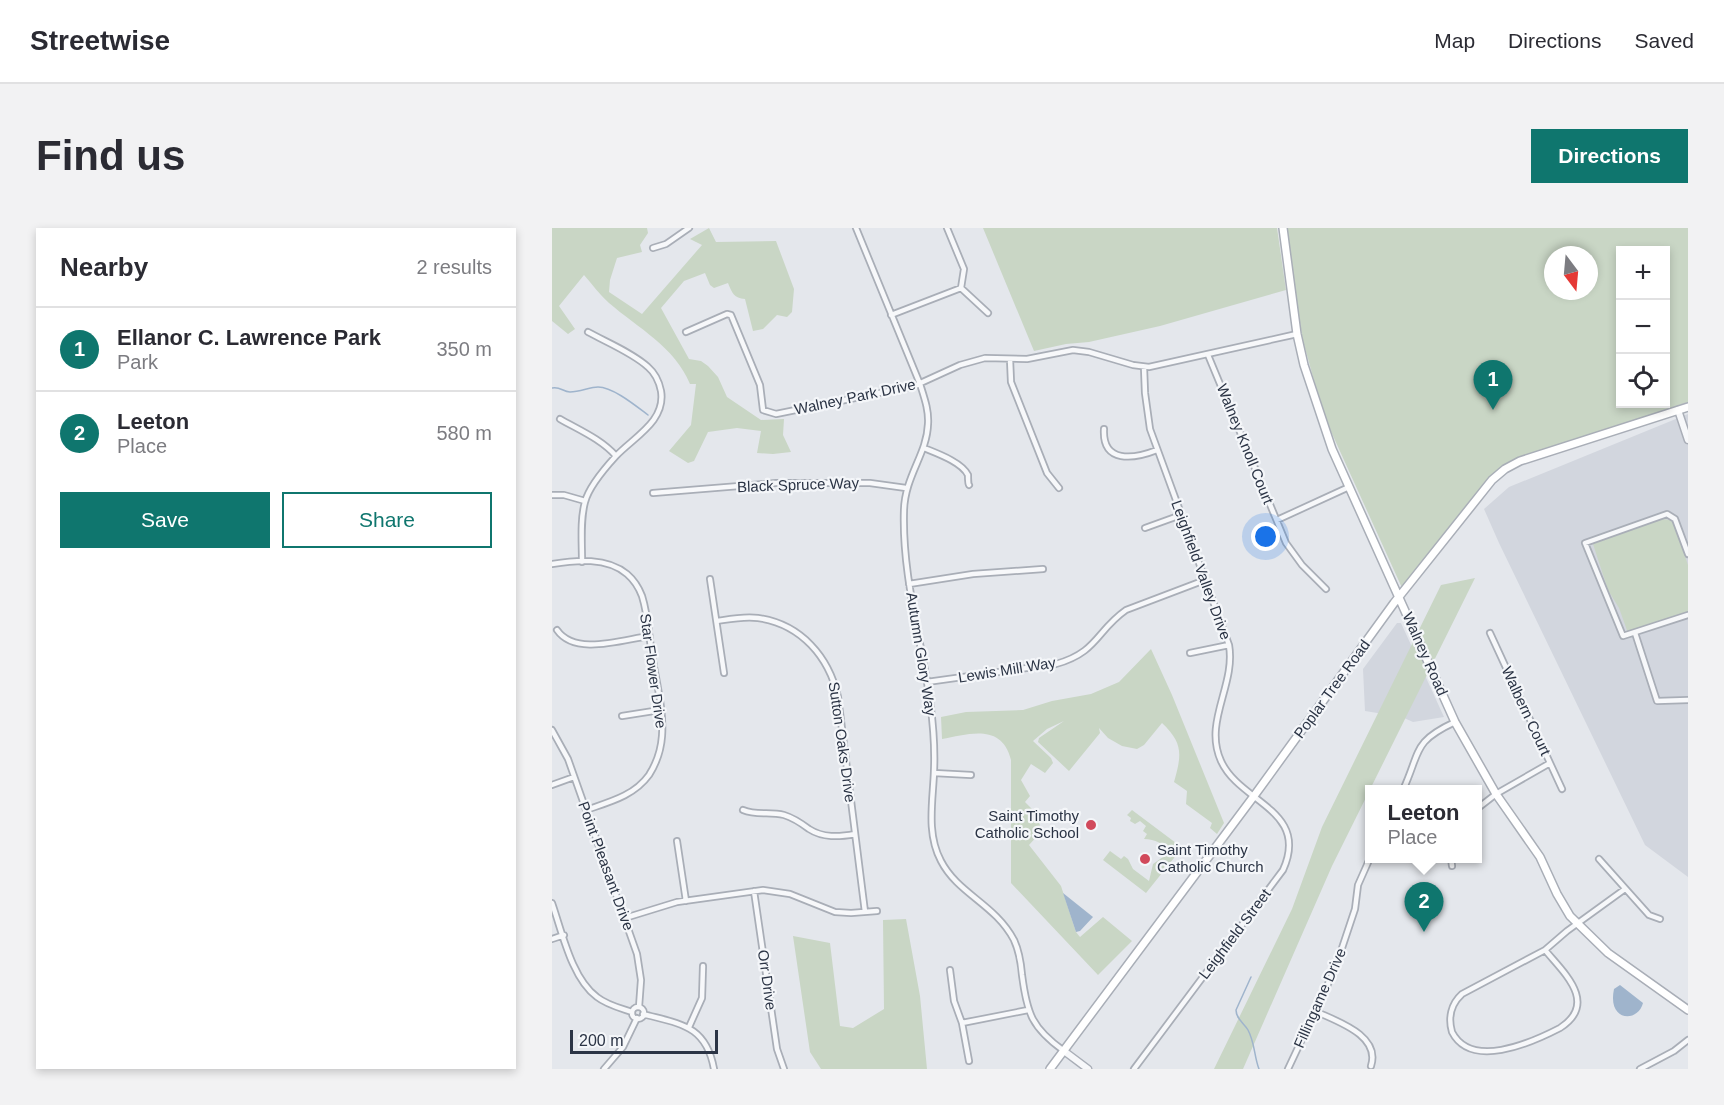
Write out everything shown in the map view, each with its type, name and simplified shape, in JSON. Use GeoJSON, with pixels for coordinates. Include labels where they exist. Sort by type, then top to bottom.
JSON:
{"type":"FeatureCollection","features":[{"type":"Feature","properties":{"kind":"main road","name":"Walney Road"},"geometry":{"type":"LineString","coordinates":[[1283,228],[1297,334],[1304,365],[1332,449],[1455,722],[1497,794],[1533,847],[1562,903],[1577,924],[1594,941],[1634,973],[1688,1010]]}},
{"type":"Feature","properties":{"kind":"main road","name":"Poplar Tree Road"},"geometry":{"type":"LineString","coordinates":[[1050,1069],[1399,597],[1484,488],[1505,469],[1528,458],[1688,407]]}},
{"type":"Feature","properties":{"kind":"street"},"geometry":{"type":"LineString","coordinates":[[653,248],[666,244],[689,228]]}},
{"type":"Feature","properties":{"kind":"street","name":"Autumn Glory Way"},"geometry":{"type":"LineString","coordinates":[[856,228],[926,400],[928,422],[924,448],[906,488],[905,556],[927,682],[934,750],[931,823],[936,848],[950,875],[1005,924],[1016,943],[1028,1010],[1042,1032],[1064,1051]]}},
{"type":"Feature","properties":{"kind":"street"},"geometry":{"type":"LineString","coordinates":[[947,228],[964,269],[961,288]]}},
{"type":"Feature","properties":{"kind":"street"},"geometry":{"type":"LineString","coordinates":[[891,315],[961,288]]}},
{"type":"Feature","properties":{"kind":"street"},"geometry":{"type":"LineString","coordinates":[[961,288],[988,313]]}},
{"type":"Feature","properties":{"kind":"street","name":"Walney Park Drive"},"geometry":{"type":"LineString","coordinates":[[686,332],[727,314],[730,315],[759,386],[763,410],[776,414],[920,384],[972,361],[985,358],[1027,359],[1073,350],[1144,367],[1162,365],[1297,334]]}},
{"type":"Feature","properties":{"kind":"street"},"geometry":{"type":"LineString","coordinates":[[582,562],[585,501],[597,480],[616,456],[650,425],[658,413],[662,400],[655,375],[646,365],[588,332]]}},
{"type":"Feature","properties":{"kind":"street","name":"Walney Knoll Court"},"geometry":{"type":"LineString","coordinates":[[1208,355],[1294,557],[1326,589]]}},
{"type":"Feature","properties":{"kind":"street"},"geometry":{"type":"LineString","coordinates":[[1010,359],[1011,382],[1047,473],[1059,488]]}},
{"type":"Feature","properties":{"kind":"street","name":"Leighfield Valley Drive"},"geometry":{"type":"LineString","coordinates":[[1144,367],[1146,409],[1157,450],[1229,645],[1230,670],[1216,723],[1216,743],[1221,762],[1229,774],[1254,796]]}},
{"type":"Feature","properties":{"kind":"street"},"geometry":{"type":"LineString","coordinates":[[1678,410],[1688,440]]}},
{"type":"Feature","properties":{"kind":"street"},"geometry":{"type":"LineString","coordinates":[[560,419],[608,447],[616,456]]}},
{"type":"Feature","properties":{"kind":"street"},"geometry":{"type":"LineString","coordinates":[[1104,429],[1103,440],[1106,447],[1120,456],[1136,457],[1157,450]]}},
{"type":"Feature","properties":{"kind":"street"},"geometry":{"type":"LineString","coordinates":[[924,448],[947,458],[962,469],[968,475],[969,485]]}},
{"type":"Feature","properties":{"kind":"street","name":"Black Spruce Way"},"geometry":{"type":"LineString","coordinates":[[653,493],[776,483],[870,483],[906,488]]}},
{"type":"Feature","properties":{"kind":"street"},"geometry":{"type":"LineString","coordinates":[[1277,520],[1349,487]]}},
{"type":"Feature","properties":{"kind":"street"},"geometry":{"type":"LineString","coordinates":[[552,495],[564,495],[585,501]]}},
{"type":"Feature","properties":{"kind":"street"},"geometry":{"type":"LineString","coordinates":[[1688,554],[1675,519],[1672,515],[1667,514],[1585,543],[1623,636],[1688,615]]}},
{"type":"Feature","properties":{"kind":"street"},"geometry":{"type":"LineString","coordinates":[[1145,528],[1181,515]]}},
{"type":"Feature","properties":{"kind":"street","name":"Star Flower Drive"},"geometry":{"type":"LineString","coordinates":[[552,564],[582,562],[612,565],[632,579],[643,598],[660,710],[661,744],[649,775],[626,795],[586,810]]}},
{"type":"Feature","properties":{"kind":"street"},"geometry":{"type":"LineString","coordinates":[[909,584],[973,574],[1043,569]]}},
{"type":"Feature","properties":{"kind":"street"},"geometry":{"type":"LineString","coordinates":[[710,579],[724,673]]}},
{"type":"Feature","properties":{"kind":"street","name":"Lewis Mill Way"},"geometry":{"type":"LineString","coordinates":[[927,682],[1056,664],[1073,659],[1096,642],[1116,617],[1126,610],[1205,580]]}},
{"type":"Feature","properties":{"kind":"street","name":"Sutton Oaks Drive"},"geometry":{"type":"LineString","coordinates":[[717,621],[751,618],[776,622],[801,635],[825,662],[838,697],[864,912]]}},
{"type":"Feature","properties":{"kind":"street"},"geometry":{"type":"LineString","coordinates":[[557,630],[565,640],[582,645],[649,636]]}},
{"type":"Feature","properties":{"kind":"street","name":"Walbern Court"},"geometry":{"type":"LineString","coordinates":[[1490,633],[1562,789]]}},
{"type":"Feature","properties":{"kind":"street"},"geometry":{"type":"LineString","coordinates":[[1635,633],[1657,701],[1688,700]]}},
{"type":"Feature","properties":{"kind":"street"},"geometry":{"type":"LineString","coordinates":[[1190,653],[1229,645]]}},
{"type":"Feature","properties":{"kind":"street"},"geometry":{"type":"LineString","coordinates":[[622,716],[660,710]]}},
{"type":"Feature","properties":{"kind":"street"},"geometry":{"type":"LineString","coordinates":[[1404,785],[1423,741],[1434,732],[1455,722]]}},
{"type":"Feature","properties":{"kind":"street","name":"Point Pleasant Drive"},"geometry":{"type":"LineString","coordinates":[[552,730],[568,759],[625,918],[640,970],[639,1007]]}},
{"type":"Feature","properties":{"kind":"street"},"geometry":{"type":"LineString","coordinates":[[1482,805],[1550,763]]}},
{"type":"Feature","properties":{"kind":"street"},"geometry":{"type":"LineString","coordinates":[[934,773],[971,775]]}},
{"type":"Feature","properties":{"kind":"street"},"geometry":{"type":"LineString","coordinates":[[552,785],[574,777]]}},
{"type":"Feature","properties":{"kind":"street","name":"Leighfield Street"},"geometry":{"type":"LineString","coordinates":[[1134,1069],[1274,883],[1286,863],[1289,843],[1284,825],[1274,811],[1254,796]]}},
{"type":"Feature","properties":{"kind":"street"},"geometry":{"type":"LineString","coordinates":[[743,810],[753,814],[774,813],[787,816],[824,835],[836,837],[855,834]]}},
{"type":"Feature","properties":{"kind":"street"},"geometry":{"type":"LineString","coordinates":[[677,841],[686,901]]}},
{"type":"Feature","properties":{"kind":"street"},"geometry":{"type":"LineString","coordinates":[[1599,859],[1649,915],[1660,919]]}},
{"type":"Feature","properties":{"kind":"street","name":"Fillingame Drive"},"geometry":{"type":"LineString","coordinates":[[1288,1069],[1340,957],[1355,909],[1360,880],[1368,863]]}},
{"type":"Feature","properties":{"kind":"street"},"geometry":{"type":"LineString","coordinates":[[1470,1055],[1456,1041],[1451,1027],[1450,1014],[1458,998],[1468,989],[1545,950],[1625,889]]}},
{"type":"Feature","properties":{"kind":"street"},"geometry":{"type":"LineString","coordinates":[[625,918],[657,907],[754,891],[790,894],[835,912],[877,911]]}},
{"type":"Feature","properties":{"kind":"street","name":"Orr Drive"},"geometry":{"type":"LineString","coordinates":[[754,891],[777,1049],[784,1069]]}},
{"type":"Feature","properties":{"kind":"street"},"geometry":{"type":"LineString","coordinates":[[552,903],[577,973],[589,990],[608,1004],[632,1012]]}},
{"type":"Feature","properties":{"kind":"street"},"geometry":{"type":"LineString","coordinates":[[552,939],[564,935]]}},
{"type":"Feature","properties":{"kind":"street"},"geometry":{"type":"LineString","coordinates":[[1501,1058],[1560,1028],[1574,1013],[1577,1003],[1575,986],[1545,950]]}},
{"type":"Feature","properties":{"kind":"street"},"geometry":{"type":"LineString","coordinates":[[689,1027],[702,998],[703,966]]}},
{"type":"Feature","properties":{"kind":"street"},"geometry":{"type":"LineString","coordinates":[[950,970],[954,1001],[962,1023],[969,1061]]}},
{"type":"Feature","properties":{"kind":"street"},"geometry":{"type":"LineString","coordinates":[[632,1012],[635,1007],[639,1007],[643,1014]]}},
{"type":"Feature","properties":{"kind":"street"},"geometry":{"type":"LineString","coordinates":[[962,1023],[1028,1010]]}},
{"type":"Feature","properties":{"kind":"street"},"geometry":{"type":"LineString","coordinates":[[1315,1011],[1360,1034],[1372,1051],[1371,1066]]}},
{"type":"Feature","properties":{"kind":"street"},"geometry":{"type":"LineString","coordinates":[[632,1012],[633,1017],[637,1018]]}},
{"type":"Feature","properties":{"kind":"street"},"geometry":{"type":"LineString","coordinates":[[643,1014],[689,1027],[707,1046],[714,1069]]}},
{"type":"Feature","properties":{"kind":"street"},"geometry":{"type":"LineString","coordinates":[[604,1069],[623,1047],[637,1018],[642,1017],[643,1014]]}},
{"type":"Feature","properties":{"kind":"street"},"geometry":{"type":"LineString","coordinates":[[1640,1069],[1674,1051],[1688,1040]]}},
{"type":"Feature","properties":{"kind":"street"},"geometry":{"type":"LineString","coordinates":[[1064,1051],[1088,1069]]}},
{"type":"Feature","properties":{"kind":"shaded area"},"geometry":{"type":"Polygon","coordinates":[[[1688,414],[1688,877],[1645,845],[1484,509],[1509,487],[1688,414]]]}},
{"type":"Feature","properties":{"kind":"shaded area"},"geometry":{"type":"Polygon","coordinates":[[[1397,623],[1401,623],[1444,717],[1413,722],[1402,717],[1365,711],[1363,669],[1397,623]]]}},
{"type":"Feature","properties":{"kind":"green space"},"geometry":{"type":"Polygon","coordinates":[[[552,228],[647,228],[648,233],[640,245],[642,252],[617,258],[609,292],[642,314],[702,245],[690,239],[709,228],[716,242],[776,241],[794,289],[792,312],[787,317],[777,315],[763,329],[753,331],[745,299],[734,294],[728,283],[714,288],[710,285],[705,273],[684,281],[661,308],[689,359],[701,361],[708,366],[718,377],[727,397],[761,420],[784,419],[783,435],[791,452],[757,453],[761,431],[737,428],[708,432],[694,461],[688,463],[669,451],[691,425],[696,384],[690,384],[675,359],[655,339],[609,303],[584,275],[559,306],[575,329],[568,334],[552,321],[552,228]]]}},
{"type":"Feature","properties":{"kind":"green space"},"geometry":{"type":"Polygon","coordinates":[[[983,228],[1277,228],[1286,290],[1160,326],[1089,342],[1034,351],[983,228]]]}},
{"type":"Feature","properties":{"kind":"green space"},"geometry":{"type":"Polygon","coordinates":[[[1285,228],[1688,228],[1688,402],[1531,455],[1497,473],[1481,488],[1403,590],[1324,416],[1303,341],[1285,228]]]}},
{"type":"Feature","properties":{"kind":"green space"},"geometry":{"type":"Polygon","coordinates":[[[1663,519],[1670,520],[1674,524],[1688,565],[1688,612],[1628,633],[1619,608],[1608,590],[1593,544],[1663,519]]]}},
{"type":"Feature","properties":{"kind":"green space"},"geometry":{"type":"Polygon","coordinates":[[[1475,578],[1372,785],[1365,785],[1365,800],[1332,866],[1243,1069],[1214,1069],[1292,909],[1322,827],[1441,585],[1475,578]]]}},
{"type":"Feature","properties":{"kind":"green space"},"geometry":{"type":"Polygon","coordinates":[[[1151,649],[1224,823],[1217,834],[1210,828],[1212,823],[1186,804],[1187,791],[1174,782],[1179,750],[1174,737],[1162,723],[1144,745],[1137,749],[1122,746],[1108,738],[1099,728],[1100,733],[1069,771],[1038,742],[1039,738],[1064,721],[1047,729],[1033,741],[1051,758],[1053,763],[1045,773],[1031,764],[1021,780],[1030,796],[1025,802],[1038,815],[1041,832],[1029,845],[1061,886],[1076,932],[1080,937],[1103,917],[1132,941],[1098,975],[1011,883],[1011,760],[1007,748],[1000,740],[983,734],[942,739],[941,717],[966,712],[1023,710],[1052,701],[1091,694],[1119,682],[1151,649]]]}},
{"type":"Feature","properties":{"kind":"green space"},"geometry":{"type":"Polygon","coordinates":[[[1132,810],[1180,846],[1178,853],[1146,893],[1103,860],[1110,851],[1121,859],[1124,856],[1133,869],[1149,881],[1153,864],[1170,852],[1159,842],[1144,839],[1147,834],[1143,831],[1146,826],[1140,821],[1135,824],[1130,821],[1131,818],[1127,815],[1132,810]]]}},
{"type":"Feature","properties":{"kind":"green space"},"geometry":{"type":"Polygon","coordinates":[[[906,919],[920,996],[927,1069],[821,1069],[810,1052],[793,936],[830,943],[840,1026],[853,1028],[884,1009],[883,920],[906,919]]]}},
{"type":"Feature","properties":{"kind":"water"},"geometry":{"type":"Polygon","coordinates":[[[1063,893],[1093,917],[1080,931],[1076,932],[1063,893]]]}},
{"type":"Feature","properties":{"kind":"water"},"geometry":{"type":"Polygon","coordinates":[[[1620,985],[1643,1003],[1635,1014],[1624,1016],[1615,1008],[1614,989],[1620,985]]]}},
{"type":"Feature","properties":{"kind":"waterway"},"geometry":{"type":"LineString","coordinates":[[552,388],[570,392],[595,387],[604,388],[624,398],[648,415]]}},
{"type":"Feature","properties":{"kind":"waterway"},"geometry":{"type":"LineString","coordinates":[[1251,977],[1236,1013],[1250,1035],[1259,1069]]}},
{"type":"Feature","properties":{"kind":"place","name":"Ellanor C. Lawrence Park"},"geometry":{"type":"Point","coordinates":[1493,410]}},
{"type":"Feature","properties":{"kind":"place","name":"Saint Timothy Catholic School"},"geometry":{"type":"Point","coordinates":[1091,825]}},
{"type":"Feature","properties":{"kind":"place","name":"Saint Timothy Catholic Church"},"geometry":{"type":"Point","coordinates":[1145,859]}},
{"type":"Feature","properties":{"kind":"place","name":"Leeton"},"geometry":{"type":"Point","coordinates":[1424,932]}}]}
